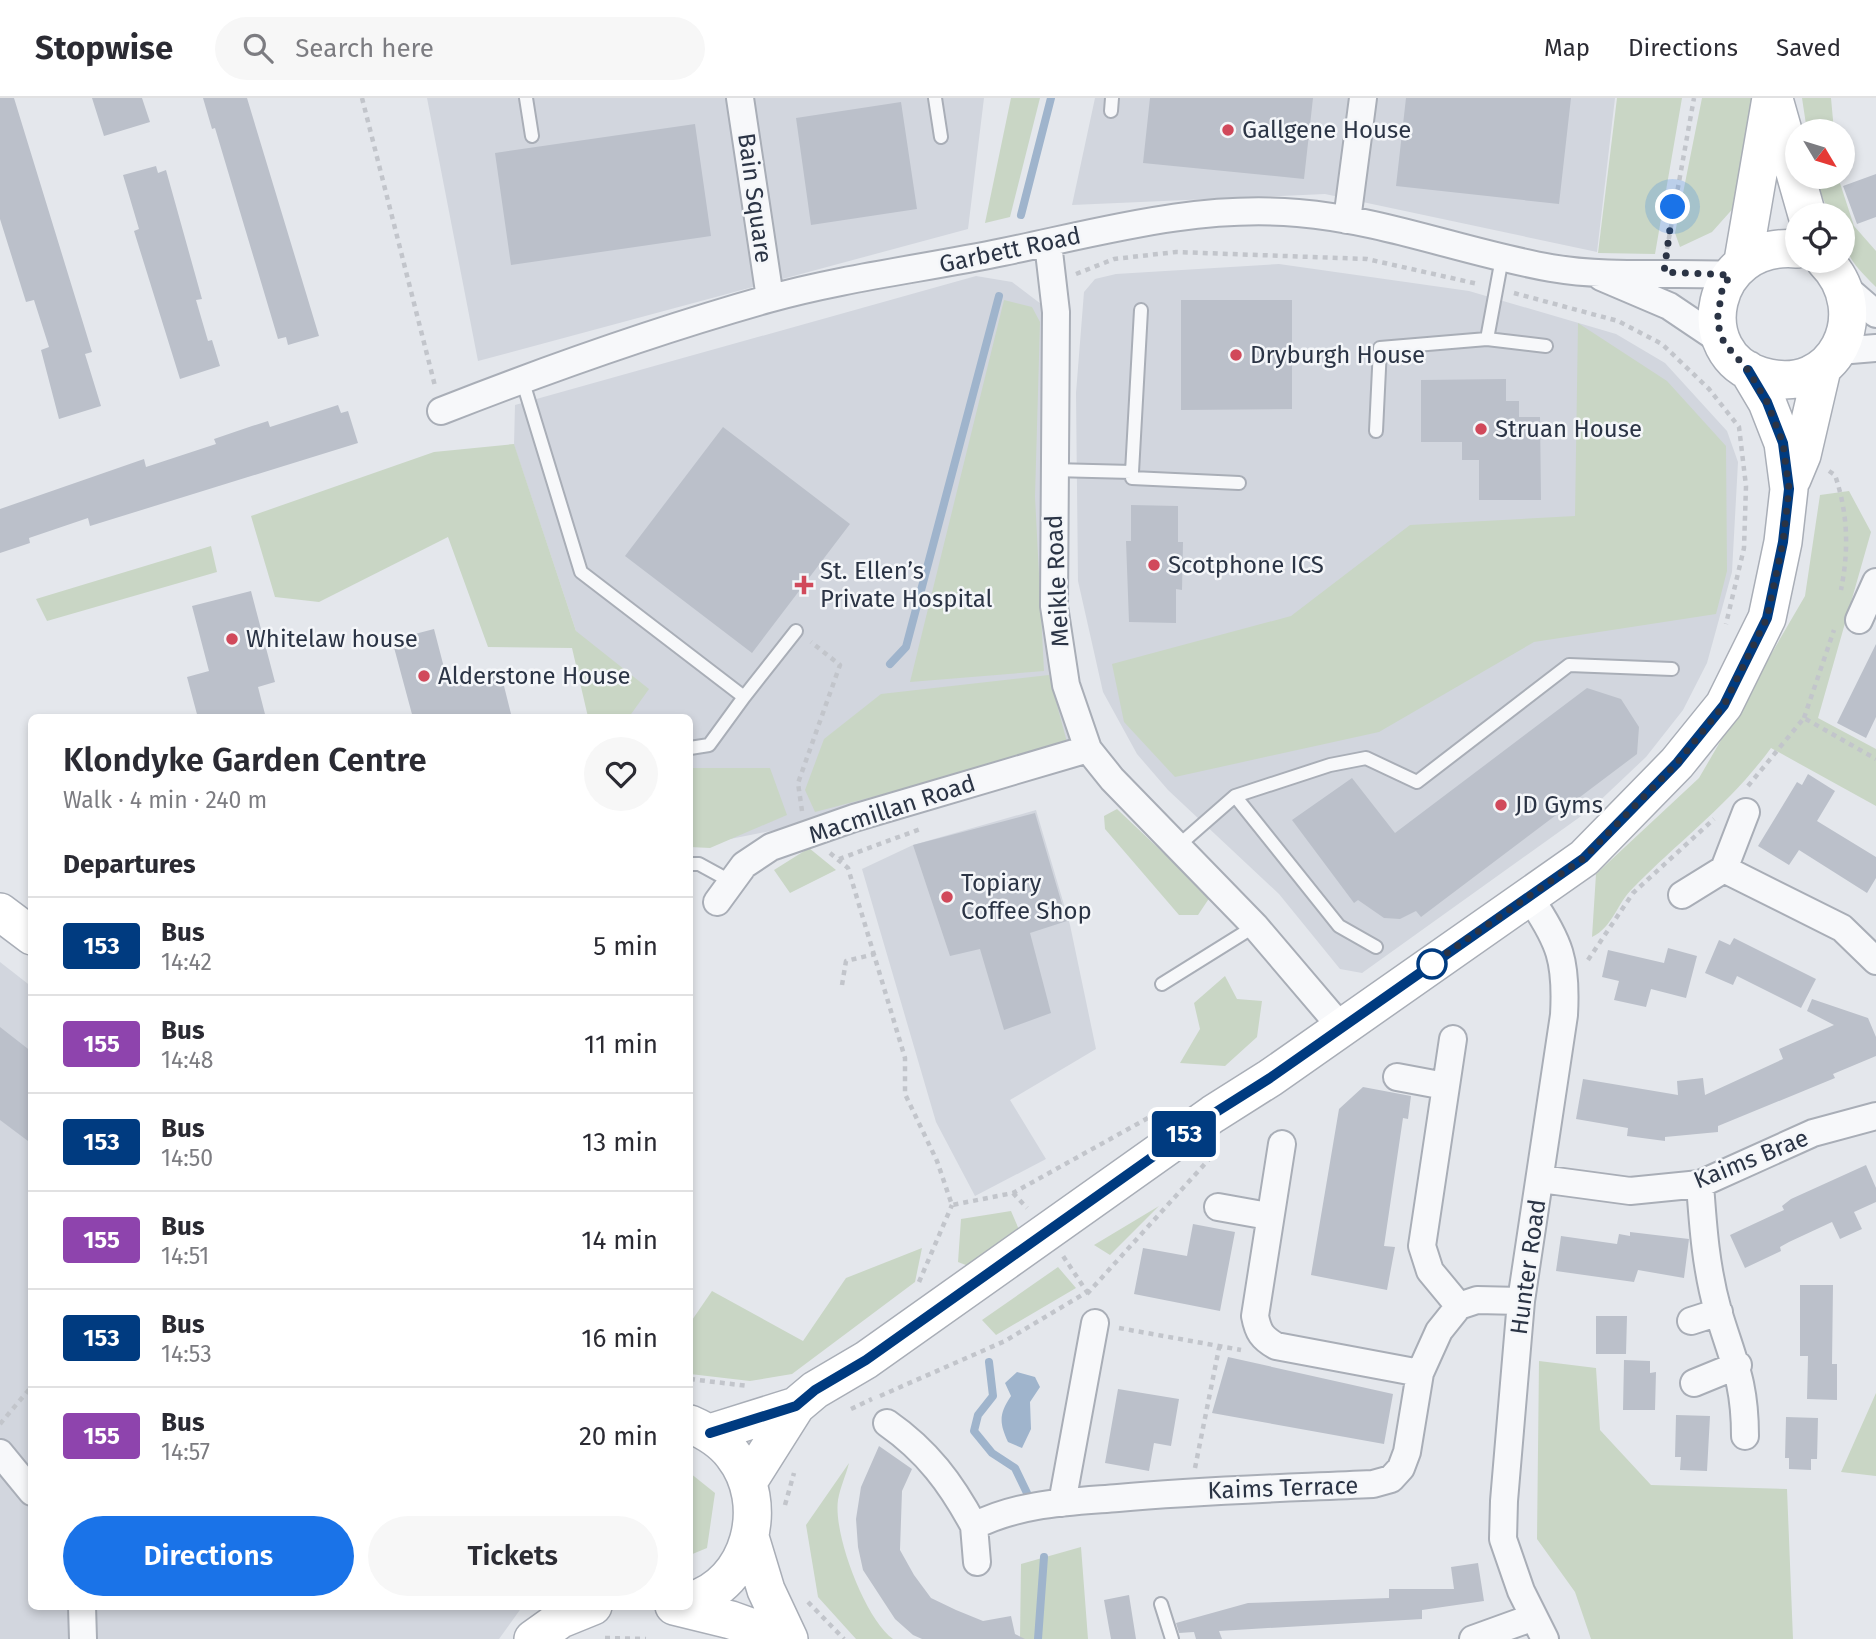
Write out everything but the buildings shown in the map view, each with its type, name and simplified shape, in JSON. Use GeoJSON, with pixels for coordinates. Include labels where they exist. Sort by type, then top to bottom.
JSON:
{"type":"FeatureCollection","features":[{"type":"Feature","properties":{"kind":"street","name":"Bain Square"},"geometry":{"type":"LineString","coordinates":[[740,98],[770,298]]}},
{"type":"Feature","properties":{"kind":"street"},"geometry":{"type":"LineString","coordinates":[[1347,220],[1363,98]]}},
{"type":"Feature","properties":{"kind":"street"},"geometry":{"type":"LineString","coordinates":[[1772,98],[1803,203]]}},
{"type":"Feature","properties":{"kind":"street"},"geometry":{"type":"LineString","coordinates":[[1772,98],[1736,268],[1718,304],[1717,322],[1724,343],[1748,370],[1767,402],[1783,443],[1789,489]]}},
{"type":"Feature","properties":{"kind":"street","name":"Garbett Road"},"geometry":{"type":"LineString","coordinates":[[441,411],[522,379],[770,298],[1213,211],[1298,213],[1347,220],[1502,258],[1593,274],[1736,268]]}},
{"type":"Feature","properties":{"kind":"street","name":"Meikle Road"},"geometry":{"type":"LineString","coordinates":[[1048,243],[1055,312],[1054,606],[1066,685],[1088,749],[1112,779],[1255,926],[1340,1027]]}},
{"type":"Feature","properties":{"kind":"street"},"geometry":{"type":"LineString","coordinates":[[1736,268],[1778,247],[1785,248]]}},
{"type":"Feature","properties":{"kind":"street","name":"Garbett Road"},"geometry":{"type":"LineString","coordinates":[[1593,274],[1669,306],[1724,343]]}},
{"type":"Feature","properties":{"kind":"street"},"geometry":{"type":"LineString","coordinates":[[1835,274],[1876,314]]}},
{"type":"Feature","properties":{"kind":"street"},"geometry":{"type":"LineString","coordinates":[[700,1429],[796,1406],[1584,858],[1677,763],[1724,705],[1767,618],[1783,542],[1789,489],[1830,360],[1851,317],[1835,274]]}},
{"type":"Feature","properties":{"kind":"street"},"geometry":{"type":"LineString","coordinates":[[1748,370],[1760,376],[1786,381],[1805,377],[1830,360],[1876,348]]}},
{"type":"Feature","properties":{"kind":"street"},"geometry":{"type":"LineString","coordinates":[[1848,619],[1876,582]]}},
{"type":"Feature","properties":{"kind":"street","name":"Macmillan Road"},"geometry":{"type":"LineString","coordinates":[[724,892],[744,866],[771,847],[854,818],[1088,749]]}},
{"type":"Feature","properties":{"kind":"street"},"geometry":{"type":"LineString","coordinates":[[1682,895],[1724,869],[1746,812]]}},
{"type":"Feature","properties":{"kind":"street"},"geometry":{"type":"LineString","coordinates":[[1724,869],[1842,928],[1876,961]]}},
{"type":"Feature","properties":{"kind":"street","name":"Hunter Road"},"geometry":{"type":"LineString","coordinates":[[1530,898],[1554,933],[1566,976],[1564,1015],[1521,1300],[1506,1456],[1503,1539],[1521,1591],[1540,1628]]}},
{"type":"Feature","properties":{"kind":"street"},"geometry":{"type":"LineString","coordinates":[[0,912],[28,933]]}},
{"type":"Feature","properties":{"kind":"street"},"geometry":{"type":"LineString","coordinates":[[1453,1039],[1422,1246],[1430,1271],[1459,1306],[1477,1300],[1521,1300]]}},
{"type":"Feature","properties":{"kind":"street"},"geometry":{"type":"LineString","coordinates":[[1397,1077],[1445,1086]]}},
{"type":"Feature","properties":{"kind":"street","name":"Kaims Brae"},"geometry":{"type":"LineString","coordinates":[[1541,1179],[1630,1191],[1700,1184],[1813,1133],[1876,1116]]}},
{"type":"Feature","properties":{"kind":"street"},"geometry":{"type":"LineString","coordinates":[[1282,1144],[1268,1216],[1255,1317],[1263,1338],[1290,1349],[1420,1373]]}},
{"type":"Feature","properties":{"kind":"street"},"geometry":{"type":"LineString","coordinates":[[1700,1184],[1709,1271],[1719,1312],[1738,1366],[1745,1399],[1745,1436]]}},
{"type":"Feature","properties":{"kind":"street"},"geometry":{"type":"LineString","coordinates":[[1218,1207],[1268,1216]]}},
{"type":"Feature","properties":{"kind":"street","name":"Kaims Terrace"},"geometry":{"type":"LineString","coordinates":[[974,1526],[999,1513],[1062,1503],[1190,1491],[1373,1484],[1391,1479],[1401,1468],[1408,1452],[1420,1373],[1439,1331],[1459,1306]]}},
{"type":"Feature","properties":{"kind":"street"},"geometry":{"type":"LineString","coordinates":[[1691,1321],[1719,1312]]}},
{"type":"Feature","properties":{"kind":"street"},"geometry":{"type":"LineString","coordinates":[[1062,1503],[1096,1323]]}},
{"type":"Feature","properties":{"kind":"street"},"geometry":{"type":"LineString","coordinates":[[1694,1383],[1738,1366]]}},
{"type":"Feature","properties":{"kind":"street"},"geometry":{"type":"LineString","coordinates":[[748,1482],[796,1406]]}},
{"type":"Feature","properties":{"kind":"street"},"geometry":{"type":"LineString","coordinates":[[887,1423],[933,1461],[958,1496],[974,1526],[977,1562]]}},
{"type":"Feature","properties":{"kind":"street"},"geometry":{"type":"LineString","coordinates":[[693,1599],[722,1583],[740,1562],[750,1536],[754,1509],[748,1482],[733,1455],[700,1429]]}},
{"type":"Feature","properties":{"kind":"street"},"geometry":{"type":"LineString","coordinates":[[0,1454],[28,1487]]}},
{"type":"Feature","properties":{"kind":"street"},"geometry":{"type":"LineString","coordinates":[[750,1536],[766,1590],[787,1639]]}},
{"type":"Feature","properties":{"kind":"street"},"geometry":{"type":"LineString","coordinates":[[82,1610],[83,1639]]}},
{"type":"Feature","properties":{"kind":"street"},"geometry":{"type":"LineString","coordinates":[[517,1639],[542,1610]]}},
{"type":"Feature","properties":{"kind":"street"},"geometry":{"type":"LineString","coordinates":[[533,1639],[561,1619],[583,1610]]}},
{"type":"Feature","properties":{"kind":"street"},"geometry":{"type":"LineString","coordinates":[[690,1610],[731,1620],[787,1639]]}},
{"type":"Feature","properties":{"kind":"street"},"geometry":{"type":"LineString","coordinates":[[1473,1639],[1540,1628]]}},
{"type":"Feature","properties":{"kind":"lane"},"geometry":{"type":"LineString","coordinates":[[526,98],[532,136]]}},
{"type":"Feature","properties":{"kind":"lane"},"geometry":{"type":"LineString","coordinates":[[935,98],[942,138]]}},
{"type":"Feature","properties":{"kind":"lane"},"geometry":{"type":"LineString","coordinates":[[1487,339],[1502,258]]}},
{"type":"Feature","properties":{"kind":"lane"},"geometry":{"type":"LineString","coordinates":[[1141,310],[1132,478],[1239,483]]}},
{"type":"Feature","properties":{"kind":"lane"},"geometry":{"type":"LineString","coordinates":[[1376,431],[1380,348],[1487,339],[1546,346]]}},
{"type":"Feature","properties":{"kind":"lane"},"geometry":{"type":"LineString","coordinates":[[522,379],[581,572],[744,697]]}},
{"type":"Feature","properties":{"kind":"lane"},"geometry":{"type":"LineString","coordinates":[[1053,470],[1132,472]]}},
{"type":"Feature","properties":{"kind":"lane"},"geometry":{"type":"LineString","coordinates":[[693,748],[709,745],[796,631]]}},
{"type":"Feature","properties":{"kind":"lane"},"geometry":{"type":"LineString","coordinates":[[1179,845],[1235,796],[1330,765],[1366,758],[1417,782],[1569,665],[1672,670]]}},
{"type":"Feature","properties":{"kind":"lane"},"geometry":{"type":"LineString","coordinates":[[1235,796],[1339,926],[1376,947]]}},
{"type":"Feature","properties":{"kind":"lane"},"geometry":{"type":"LineString","coordinates":[[693,864],[699,864],[724,892]]}},
{"type":"Feature","properties":{"kind":"lane"},"geometry":{"type":"LineString","coordinates":[[1162,984],[1178,977],[1255,926]]}},
{"type":"Feature","properties":{"kind":"lane"},"geometry":{"type":"LineString","coordinates":[[1161,1604],[1172,1639]]}},
{"type":"Feature","properties":{"kind":"path"},"geometry":{"type":"LineString","coordinates":[[362,98],[441,411]]}},
{"type":"Feature","properties":{"kind":"path"},"geometry":{"type":"LineString","coordinates":[[1664,272],[1676,187],[1694,98]]}},
{"type":"Feature","properties":{"kind":"path"},"geometry":{"type":"LineString","coordinates":[[1052,280],[1082,273],[1114,259],[1176,252],[1367,259],[1496,288],[1618,321],[1662,344],[1709,388],[1739,427],[1746,486],[1744,548],[1725,629]]}},
{"type":"Feature","properties":{"kind":"path"},"geometry":{"type":"LineString","coordinates":[[1801,455],[1835,475],[1844,504],[1848,554],[1841,592]]}},
{"type":"Feature","properties":{"kind":"path"},"geometry":{"type":"LineString","coordinates":[[1804,718],[1848,619]]}},
{"type":"Feature","properties":{"kind":"path"},"geometry":{"type":"LineString","coordinates":[[796,631],[840,665],[798,783],[806,835],[848,868],[905,1058],[905,1094],[937,1161],[952,1205],[918,1285]]}},
{"type":"Feature","properties":{"kind":"path"},"geometry":{"type":"LineString","coordinates":[[842,985],[846,961],[875,954]]}},
{"type":"Feature","properties":{"kind":"path"},"geometry":{"type":"LineString","coordinates":[[952,1205],[1013,1194],[1152,1116]]}},
{"type":"Feature","properties":{"kind":"path"},"geometry":{"type":"LineString","coordinates":[[1219,1147],[1087,1293],[1096,1323],[1237,1351],[1263,1338]]}},
{"type":"Feature","properties":{"kind":"path"},"geometry":{"type":"LineString","coordinates":[[1013,1194],[1032,1214]]}},
{"type":"Feature","properties":{"kind":"path"},"geometry":{"type":"LineString","coordinates":[[1190,1491],[1219,1348]]}},
{"type":"Feature","properties":{"kind":"path"},"geometry":{"type":"LineString","coordinates":[[0,1424],[28,1391]]}},
{"type":"Feature","properties":{"kind":"path"},"geometry":{"type":"LineString","coordinates":[[592,1638],[646,1639]]}},
{"type":"Feature","properties":{"kind":"shaded area"},"geometry":{"type":"Polygon","coordinates":[[[427,98],[984,98],[968,229],[478,361],[427,98]]]}},
{"type":"Feature","properties":{"kind":"shaded area"},"geometry":{"type":"Polygon","coordinates":[[[1095,98],[1615,98],[1597,252],[1325,194],[1072,205],[1095,98]]]}},
{"type":"Feature","properties":{"kind":"shaded area"},"geometry":{"type":"Polygon","coordinates":[[[1279,264],[1469,291],[1616,334],[1665,363],[1727,431],[1738,462],[1732,572],[1707,663],[1683,710],[1646,757],[1591,809],[1362,973],[1340,969],[1279,894],[1168,790],[1137,754],[1103,692],[1078,581],[1076,393],[1084,292],[1095,279],[1116,274],[1279,264]]]}},
{"type":"Feature","properties":{"kind":"shaded area","name":"St. Ellen’s Private Hospital"},"geometry":{"type":"Polygon","coordinates":[[[976,276],[1012,282],[1045,307],[1074,741],[786,828],[693,846],[693,714],[589,714],[576,631],[514,445],[515,405],[976,276]]]}},
{"type":"Feature","properties":{"kind":"shaded area"},"geometry":{"type":"Polygon","coordinates":[[[1036,810],[1070,925],[1096,1049],[1010,1100],[1046,1159],[975,1196],[936,1122],[862,869],[913,845],[1036,810]]]}},
{"type":"Feature","properties":{"kind":"shaded area"},"geometry":{"type":"Polygon","coordinates":[[[0,962],[28,984],[28,1610],[520,1610],[499,1639],[0,1639],[0,962]]]}},
{"type":"Feature","properties":{"kind":"green space"},"geometry":{"type":"Polygon","coordinates":[[[1011,98],[1040,98],[1010,217],[985,223],[1011,98]]]}},
{"type":"Feature","properties":{"kind":"green space"},"geometry":{"type":"Polygon","coordinates":[[[1617,98],[1682,98],[1655,254],[1598,253],[1617,98]]]}},
{"type":"Feature","properties":{"kind":"green space"},"geometry":{"type":"Polygon","coordinates":[[[1702,98],[1756,98],[1737,204],[1712,232],[1680,247],[1675,233],[1702,98]]]}},
{"type":"Feature","properties":{"kind":"green space"},"geometry":{"type":"Polygon","coordinates":[[[1802,98],[1831,98],[1833,119],[1805,119],[1802,98]]]}},
{"type":"Feature","properties":{"kind":"green space"},"geometry":{"type":"Polygon","coordinates":[[[1819,189],[1842,189],[1846,203],[1825,203],[1819,189]]]}},
{"type":"Feature","properties":{"kind":"green space"},"geometry":{"type":"Polygon","coordinates":[[[1855,227],[1876,251],[1876,287],[1855,264],[1855,227]]]}},
{"type":"Feature","properties":{"kind":"green space"},"geometry":{"type":"Polygon","coordinates":[[[1004,300],[1032,307],[1040,322],[1035,497],[1044,671],[910,682],[1004,300]]]}},
{"type":"Feature","properties":{"kind":"green space"},"geometry":{"type":"Polygon","coordinates":[[[1578,323],[1667,381],[1726,446],[1727,571],[1716,614],[1534,642],[1379,732],[1175,777],[1124,722],[1112,664],[1291,616],[1410,525],[1575,516],[1578,323]]]}},
{"type":"Feature","properties":{"kind":"green space"},"geometry":{"type":"Polygon","coordinates":[[[514,444],[576,631],[649,689],[631,714],[587,714],[572,648],[488,647],[448,537],[319,602],[275,597],[251,516],[434,452],[514,444]]]}},
{"type":"Feature","properties":{"kind":"green space"},"geometry":{"type":"Polygon","coordinates":[[[1849,491],[1871,532],[1818,718],[1876,749],[1876,806],[1771,748],[1739,787],[1633,888],[1605,927],[1592,937],[1596,874],[1699,778],[1805,596],[1820,495],[1849,491]]]}},
{"type":"Feature","properties":{"kind":"green space"},"geometry":{"type":"Polygon","coordinates":[[[211,546],[217,572],[47,621],[36,599],[211,546]]]}},
{"type":"Feature","properties":{"kind":"green space"},"geometry":{"type":"Polygon","coordinates":[[[1049,675],[1068,746],[815,812],[805,790],[824,739],[881,694],[1049,675]]]}},
{"type":"Feature","properties":{"kind":"green space"},"geometry":{"type":"Polygon","coordinates":[[[693,768],[770,768],[787,815],[710,848],[693,847],[693,768]]]}},
{"type":"Feature","properties":{"kind":"green space"},"geometry":{"type":"Polygon","coordinates":[[[1117,809],[1210,897],[1198,915],[1179,915],[1105,829],[1104,816],[1117,809]]]}},
{"type":"Feature","properties":{"kind":"green space"},"geometry":{"type":"Polygon","coordinates":[[[809,848],[836,870],[790,893],[774,870],[809,848]]]}},
{"type":"Feature","properties":{"kind":"green space"},"geometry":{"type":"Polygon","coordinates":[[[1225,976],[1237,999],[1262,1001],[1257,1037],[1225,1066],[1180,1063],[1200,1029],[1194,1003],[1225,976]]]}},
{"type":"Feature","properties":{"kind":"green space"},"geometry":{"type":"Polygon","coordinates":[[[1159,1206],[1110,1255],[1094,1245],[1159,1206]]]}},
{"type":"Feature","properties":{"kind":"green space"},"geometry":{"type":"Polygon","coordinates":[[[1011,1211],[1020,1232],[971,1267],[958,1262],[961,1219],[1011,1211]]]}},
{"type":"Feature","properties":{"kind":"green space"},"geometry":{"type":"Polygon","coordinates":[[[922,1248],[915,1282],[792,1374],[750,1381],[693,1374],[693,1319],[712,1291],[803,1341],[846,1278],[922,1248]]]}},
{"type":"Feature","properties":{"kind":"green space"},"geometry":{"type":"Polygon","coordinates":[[[1058,1267],[1076,1288],[996,1335],[982,1320],[1058,1267]]]}},
{"type":"Feature","properties":{"kind":"green space"},"geometry":{"type":"Polygon","coordinates":[[[1539,1361],[1596,1368],[1600,1430],[1651,1485],[1787,1489],[1793,1639],[1591,1639],[1575,1592],[1537,1539],[1539,1361]]]}},
{"type":"Feature","properties":{"kind":"green space"},"geometry":{"type":"Polygon","coordinates":[[[1876,1393],[1876,1476],[1841,1472],[1876,1393]]]}},
{"type":"Feature","properties":{"kind":"green space"},"geometry":{"type":"Polygon","coordinates":[[[849,1463],[838,1500],[838,1515],[846,1554],[872,1614],[893,1639],[856,1639],[818,1597],[806,1525],[849,1463]]]}},
{"type":"Feature","properties":{"kind":"green space"},"geometry":{"type":"Polygon","coordinates":[[[693,1475],[715,1493],[707,1548],[693,1554],[693,1475]]]}},
{"type":"Feature","properties":{"kind":"green space"},"geometry":{"type":"Polygon","coordinates":[[[1081,1547],[1088,1639],[1020,1639],[1021,1564],[1081,1547]]]}},
{"type":"Feature","properties":{"kind":"water"},"geometry":{"type":"Polygon","coordinates":[[[1017,1372],[1035,1377],[1040,1387],[1030,1402],[1031,1429],[1022,1448],[1008,1442],[1002,1423],[1002,1413],[1011,1396],[1005,1383],[1017,1372]]]}},
{"type":"Feature","properties":{"kind":"waterway"},"geometry":{"type":"LineString","coordinates":[[1021,215],[1051,98]]}},
{"type":"Feature","properties":{"kind":"waterway"},"geometry":{"type":"LineString","coordinates":[[890,664],[906,647],[999,296]]}},
{"type":"Feature","properties":{"kind":"waterway"},"geometry":{"type":"LineString","coordinates":[[989,1362],[993,1396],[978,1415],[974,1431],[992,1453],[1015,1468],[1027,1493]]}},
{"type":"Feature","properties":{"kind":"waterway"},"geometry":{"type":"LineString","coordinates":[[1038,1639],[1044,1557]]}},
{"type":"Feature","properties":{"kind":"bus line","name":"153"},"geometry":{"type":"LineString","coordinates":[[710,1433],[796,1406],[815,1390],[866,1360],[1213,1114],[1270,1078],[1530,898],[1584,858],[1677,763],[1724,705],[1767,618],[1783,542],[1789,489],[1783,443],[1767,402],[1748,370]]}},
{"type":"Feature","properties":{"kind":"place","name":"Gallgene House"},"geometry":{"type":"Point","coordinates":[1228,130]}},
{"type":"Feature","properties":{"kind":"place","name":"Dryburgh House"},"geometry":{"type":"Point","coordinates":[1236,355]}},
{"type":"Feature","properties":{"kind":"place","name":"Struan House"},"geometry":{"type":"Point","coordinates":[1481,429]}},
{"type":"Feature","properties":{"kind":"place","name":"Scotphone ICS"},"geometry":{"type":"Point","coordinates":[1154,565]}},
{"type":"Feature","properties":{"kind":"place","name":"St. Ellen’s Private Hospital"},"geometry":{"type":"Point","coordinates":[804,585]}},
{"type":"Feature","properties":{"kind":"place","name":"Whitelaw house"},"geometry":{"type":"Point","coordinates":[232,639]}},
{"type":"Feature","properties":{"kind":"place","name":"Alderstone House"},"geometry":{"type":"Point","coordinates":[424,676]}},
{"type":"Feature","properties":{"kind":"place","name":"JD Gyms"},"geometry":{"type":"Point","coordinates":[1501,805]}},
{"type":"Feature","properties":{"kind":"place","name":"Topiary Coffee Shop"},"geometry":{"type":"Point","coordinates":[947,897]}},
{"type":"Feature","properties":{"kind":"route"},"geometry":{"type":"LineString","coordinates":[[1432,964],[1424,969],[1584,858],[1677,763],[1724,705],[1767,618],[1783,542],[1789,489],[1783,443],[1767,402],[1748,370],[1732,356],[1717,322],[1718,304],[1730,275],[1664,272],[1673,207]]}}]}
